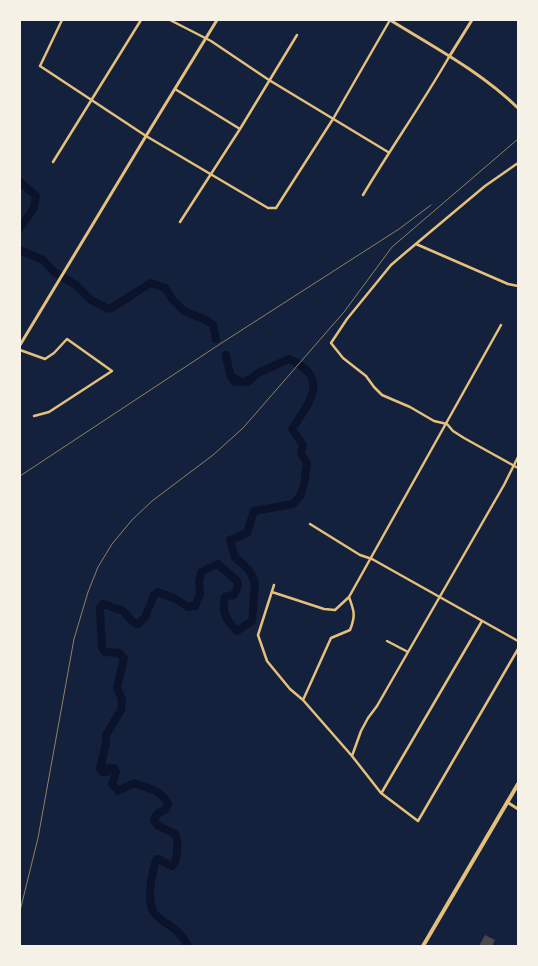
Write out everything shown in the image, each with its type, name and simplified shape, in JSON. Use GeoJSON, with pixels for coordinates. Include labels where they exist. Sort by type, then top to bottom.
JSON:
{"type":"FeatureCollection","features":[{"type":"Feature","properties":{"kind":"main road"},"geometry":{"type":"LineString","coordinates":[[423,946],[518,784]]}},
{"type":"Feature","properties":{"kind":"street"},"geometry":{"type":"LineString","coordinates":[[62,20],[40,66],[146,136],[268,208],[276,208],[333,119],[390,20],[481,77],[518,108]]}},
{"type":"Feature","properties":{"kind":"street"},"geometry":{"type":"LineString","coordinates":[[53,162],[141,20]]}},
{"type":"Feature","properties":{"kind":"street"},"geometry":{"type":"LineString","coordinates":[[170,20],[206,39],[268,80],[388,152]]}},
{"type":"Feature","properties":{"kind":"street"},"geometry":{"type":"LineString","coordinates":[[20,345],[218,20]]}},
{"type":"Feature","properties":{"kind":"street"},"geometry":{"type":"LineString","coordinates":[[363,195],[388,152],[472,20]]}},
{"type":"Feature","properties":{"kind":"street"},"geometry":{"type":"LineString","coordinates":[[180,222],[297,34]]}},
{"type":"Feature","properties":{"kind":"street"},"geometry":{"type":"LineString","coordinates":[[175,88],[240,128]]}},
{"type":"Feature","properties":{"kind":"street"},"geometry":{"type":"LineString","coordinates":[[518,163],[485,186],[392,266],[347,319],[331,343],[343,358],[366,376],[374,388],[382,395],[410,407],[434,421],[447,424],[453,432],[518,468]]}},
{"type":"Feature","properties":{"kind":"street"},"geometry":{"type":"LineString","coordinates":[[416,244],[508,284],[518,286]]}},
{"type":"Feature","properties":{"kind":"street"},"geometry":{"type":"LineString","coordinates":[[272,592],[324,609],[335,610],[349,597],[372,559],[501,325]]}},
{"type":"Feature","properties":{"kind":"street"},"geometry":{"type":"LineString","coordinates":[[20,350],[45,360],[67,340],[112,371],[49,412],[34,416]]}},
{"type":"Feature","properties":{"kind":"street"},"geometry":{"type":"LineString","coordinates":[[352,756],[368,718],[377,706],[504,485],[518,456]]}},
{"type":"Feature","properties":{"kind":"street"},"geometry":{"type":"LineString","coordinates":[[310,524],[360,555],[372,559],[440,596],[518,641]]}},
{"type":"Feature","properties":{"kind":"street"},"geometry":{"type":"LineString","coordinates":[[274,585],[258,635],[267,661],[290,689],[303,700],[352,756],[381,792],[418,820],[518,649]]}},
{"type":"Feature","properties":{"kind":"street"},"geometry":{"type":"LineString","coordinates":[[303,700],[332,638],[350,630],[355,618],[349,597]]}},
{"type":"Feature","properties":{"kind":"street"},"geometry":{"type":"LineString","coordinates":[[381,792],[482,621]]}},
{"type":"Feature","properties":{"kind":"street"},"geometry":{"type":"LineString","coordinates":[[387,641],[408,652]]}},
{"type":"Feature","properties":{"kind":"street"},"geometry":{"type":"LineString","coordinates":[[507,802],[518,809]]}},
{"type":"Feature","properties":{"kind":"water"},"geometry":{"type":"Polygon","coordinates":[[[226,355],[235,374],[243,378],[290,355],[289,359],[258,373],[248,382],[235,382],[230,375],[226,355]]]}},
{"type":"Feature","properties":{"kind":"building"},"geometry":{"type":"Polygon","coordinates":[[[485,935],[495,940],[492,946],[479,946],[485,935]]]}},
{"type":"Feature","properties":{"kind":"waterway"},"geometry":{"type":"LineString","coordinates":[[20,182],[36,196],[34,208],[20,228]]}},
{"type":"Feature","properties":{"kind":"waterway"},"geometry":{"type":"LineString","coordinates":[[20,250],[43,260],[54,272],[76,285],[91,300],[109,309],[151,283],[165,288],[184,311],[213,325],[216,339]]}},
{"type":"Feature","properties":{"kind":"waterway"},"geometry":{"type":"LineString","coordinates":[[188,946],[182,936],[155,914],[150,897],[151,882],[157,859],[172,866],[177,855],[175,834],[160,827],[154,819],[158,813],[165,810],[168,804],[158,793],[134,783],[118,791],[112,784],[116,772],[114,768],[108,768],[107,772],[102,772],[100,769],[106,735],[121,710],[122,699],[117,688],[124,658],[119,653],[105,652],[102,647],[100,608],[103,604],[122,610],[133,622],[138,624],[145,617],[154,595],[158,592],[176,599],[188,607],[195,606],[200,594],[199,582],[201,572],[218,564],[237,581],[238,586],[234,595],[225,597],[224,602],[224,612],[230,624],[237,631],[252,621],[255,583],[249,570],[235,557],[230,540],[247,533],[254,511],[293,504],[300,496],[304,485],[307,463],[301,453],[303,445],[292,429],[310,400],[313,382],[310,374],[302,366],[289,359],[258,373],[248,382],[235,382],[230,375],[226,355]]}},
{"type":"Feature","properties":{"kind":"railway"},"geometry":{"type":"LineString","coordinates":[[20,911],[38,838],[74,639],[88,592],[98,567],[112,544],[132,520],[152,501],[213,455],[243,428],[344,312],[392,247],[518,139]]}},
{"type":"Feature","properties":{"kind":"railway"},"geometry":{"type":"LineString","coordinates":[[20,476],[399,229],[431,205]]}}]}
